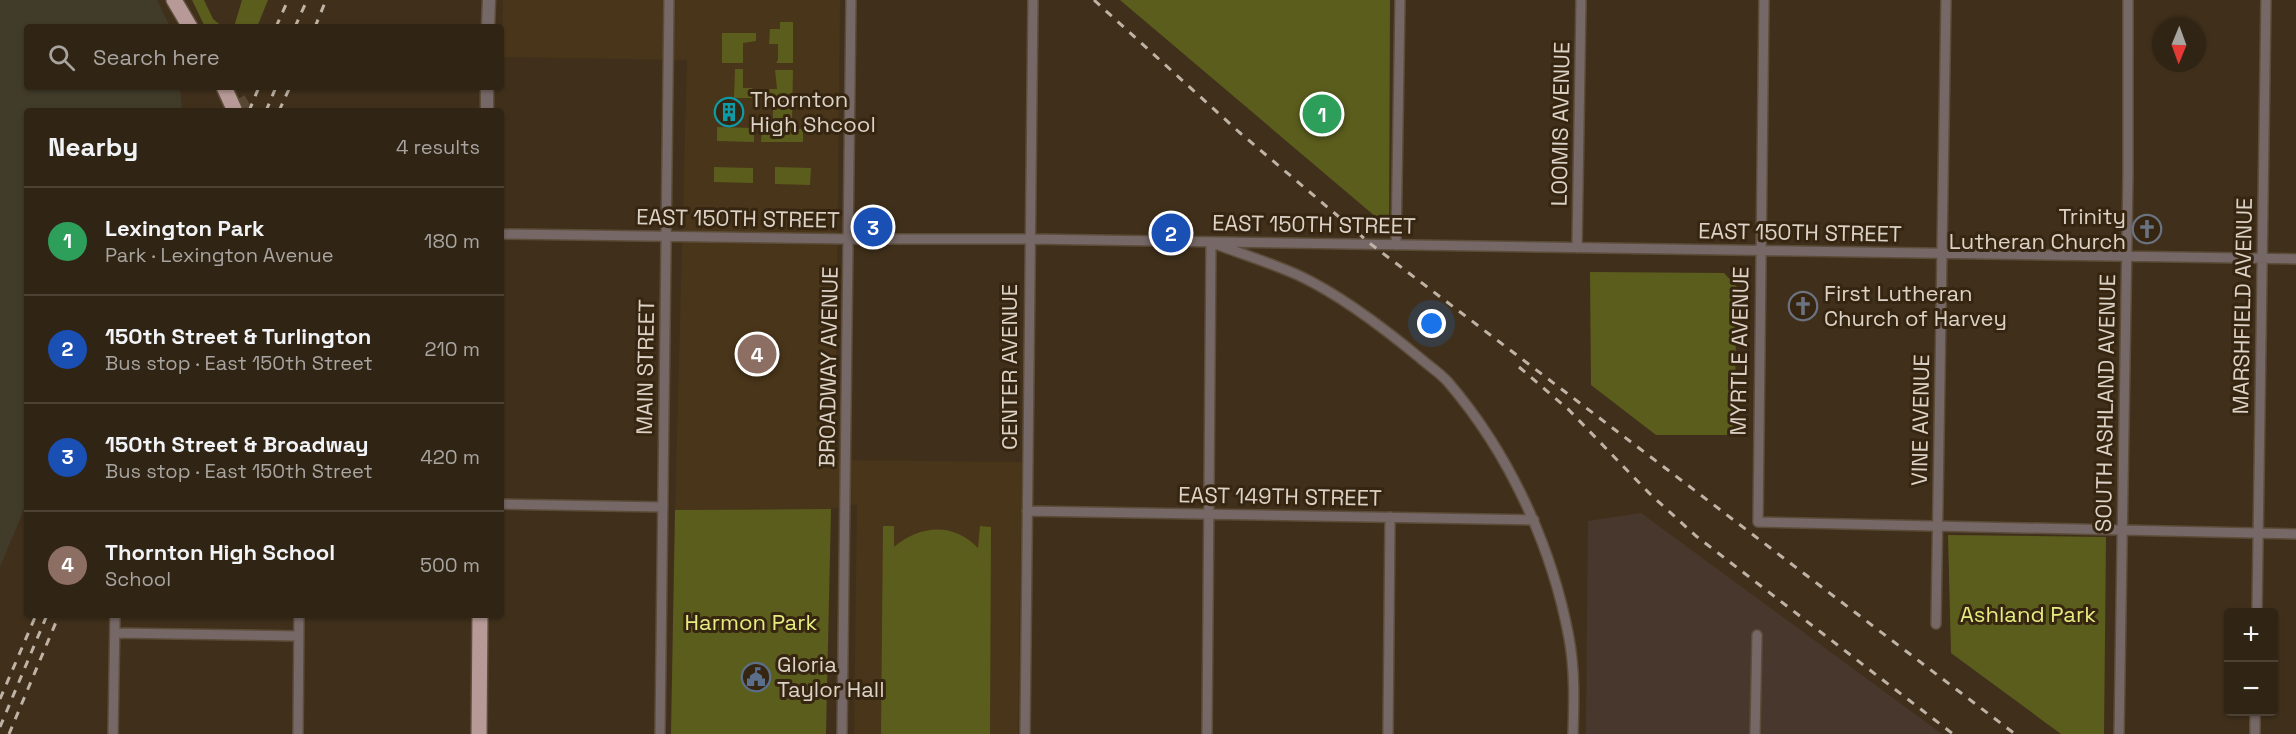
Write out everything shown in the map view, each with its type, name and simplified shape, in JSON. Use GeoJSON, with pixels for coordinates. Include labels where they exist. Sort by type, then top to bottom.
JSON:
{"type":"FeatureCollection","features":[{"type":"Feature","properties":{"kind":"main road"},"geometry":{"type":"LineString","coordinates":[[174,0],[188,24]]}},
{"type":"Feature","properties":{"kind":"main road"},"geometry":{"type":"LineString","coordinates":[[228,90],[236,104]]}},
{"type":"Feature","properties":{"kind":"main road"},"geometry":{"type":"LineString","coordinates":[[479,734],[480,618]]}},
{"type":"Feature","properties":{"kind":"street"},"geometry":{"type":"LineString","coordinates":[[488,24],[489,0]]}},
{"type":"Feature","properties":{"kind":"street","name":"MAIN STREET"},"geometry":{"type":"LineString","coordinates":[[660,734],[669,0]]}},
{"type":"Feature","properties":{"kind":"street","name":"BROADWAY AVENUE"},"geometry":{"type":"LineString","coordinates":[[843,734],[851,0]]}},
{"type":"Feature","properties":{"kind":"street","name":"CENTER AVENUE"},"geometry":{"type":"LineString","coordinates":[[1025,734],[1033,0]]}},
{"type":"Feature","properties":{"kind":"street"},"geometry":{"type":"LineString","coordinates":[[1396,245],[1400,0]]}},
{"type":"Feature","properties":{"kind":"street","name":"LOOMIS AVENUE"},"geometry":{"type":"LineString","coordinates":[[1577,248],[1581,0]]}},
{"type":"Feature","properties":{"kind":"street","name":"MYRTLE AVENUE"},"geometry":{"type":"LineString","coordinates":[[1764,0],[1758,522],[1937,527]]}},
{"type":"Feature","properties":{"kind":"street","name":"VINE AVENUE"},"geometry":{"type":"LineString","coordinates":[[1936,624],[1946,0]]}},
{"type":"Feature","properties":{"kind":"street","name":"SOUTH ASHLAND AVENUE"},"geometry":{"type":"LineString","coordinates":[[2119,734],[2127,256],[2128,0]]}},
{"type":"Feature","properties":{"kind":"street","name":"MARSHFIELD AVENUE"},"geometry":{"type":"LineString","coordinates":[[2257,608],[2266,0]]}},
{"type":"Feature","properties":{"kind":"street"},"geometry":{"type":"LineString","coordinates":[[487,108],[488,90]]}},
{"type":"Feature","properties":{"kind":"street","name":"EAST 150TH STREET"},"geometry":{"type":"LineString","coordinates":[[504,234],[1029,239],[2296,259]]}},
{"type":"Feature","properties":{"kind":"street"},"geometry":{"type":"LineString","coordinates":[[1207,734],[1211,243],[1300,276],[1359,312],[1404,344],[1447,380],[1503,457],[1534,520],[1553,577],[1569,639],[1574,692],[1573,734]]}},
{"type":"Feature","properties":{"kind":"street"},"geometry":{"type":"LineString","coordinates":[[504,504],[663,507]]}},
{"type":"Feature","properties":{"kind":"street","name":"EAST 149TH STREET"},"geometry":{"type":"LineString","coordinates":[[1027,511],[1534,520]]}},
{"type":"Feature","properties":{"kind":"street"},"geometry":{"type":"LineString","coordinates":[[1388,734],[1390,516]]}},
{"type":"Feature","properties":{"kind":"street"},"geometry":{"type":"LineString","coordinates":[[1937,527],[2296,534]]}},
{"type":"Feature","properties":{"kind":"street"},"geometry":{"type":"LineString","coordinates":[[114,734],[115,618]]}},
{"type":"Feature","properties":{"kind":"street"},"geometry":{"type":"LineString","coordinates":[[298,734],[299,618]]}},
{"type":"Feature","properties":{"kind":"street"},"geometry":{"type":"LineString","coordinates":[[115,633],[299,636]]}},
{"type":"Feature","properties":{"kind":"street"},"geometry":{"type":"LineString","coordinates":[[1755,734],[1757,635]]}},
{"type":"Feature","properties":{"kind":"street"},"geometry":{"type":"LineString","coordinates":[[2255,716],[2255,734]]}},
{"type":"Feature","properties":{"kind":"shaded area"},"geometry":{"type":"Polygon","coordinates":[[[0,0],[157,0],[169,24],[24,24],[24,90],[180,90],[182,108],[24,108],[24,509],[0,567],[0,0]]]}},
{"type":"Feature","properties":{"kind":"shaded area"},"geometry":{"type":"Polygon","coordinates":[[[503,0],[840,0],[835,460],[1022,462],[1018,734],[854,734],[857,504],[831,509],[675,510],[687,60],[504,57],[503,0]]]}},
{"type":"Feature","properties":{"kind":"shaded area"},"geometry":{"type":"Polygon","coordinates":[[[1641,513],[1942,734],[1586,734],[1588,521],[1641,513]]]}},
{"type":"Feature","properties":{"kind":"green space"},"geometry":{"type":"Polygon","coordinates":[[[192,0],[204,0],[213,19],[219,24],[204,24],[192,0]]]}},
{"type":"Feature","properties":{"kind":"green space"},"geometry":{"type":"Polygon","coordinates":[[[242,0],[268,0],[258,24],[235,24],[242,0]]]}},
{"type":"Feature","properties":{"kind":"green space"},"geometry":{"type":"Polygon","coordinates":[[[1120,0],[1390,0],[1389,228],[1120,0]]]}},
{"type":"Feature","properties":{"kind":"green space"},"geometry":{"type":"Polygon","coordinates":[[[780,22],[793,22],[793,63],[776,63],[778,44],[769,44],[770,29],[780,29],[780,22]]]}},
{"type":"Feature","properties":{"kind":"green space"},"geometry":{"type":"Polygon","coordinates":[[[722,33],[756,33],[756,41],[743,43],[743,63],[722,63],[722,33]]]}},
{"type":"Feature","properties":{"kind":"green space"},"geometry":{"type":"Polygon","coordinates":[[[735,69],[743,69],[743,88],[752,88],[754,98],[734,98],[735,69]]]}},
{"type":"Feature","properties":{"kind":"green space"},"geometry":{"type":"Polygon","coordinates":[[[775,70],[793,70],[792,122],[796,123],[796,129],[803,129],[803,142],[761,142],[762,128],[770,128],[770,124],[773,123],[773,102],[769,102],[769,89],[777,89],[775,70]]]}},
{"type":"Feature","properties":{"kind":"green space"},"geometry":{"type":"Polygon","coordinates":[[[717,127],[754,128],[754,142],[717,141],[717,127]]]}},
{"type":"Feature","properties":{"kind":"green space"},"geometry":{"type":"Polygon","coordinates":[[[714,167],[753,168],[753,183],[714,182],[714,167]]]}},
{"type":"Feature","properties":{"kind":"green space"},"geometry":{"type":"Polygon","coordinates":[[[775,167],[811,168],[810,185],[775,184],[775,167]]]}},
{"type":"Feature","properties":{"kind":"green space"},"geometry":{"type":"Polygon","coordinates":[[[1590,272],[1724,273],[1737,287],[1734,435],[1656,435],[1591,385],[1590,272]]]}},
{"type":"Feature","properties":{"kind":"green space","name":"Harmon Park"},"geometry":{"type":"Polygon","coordinates":[[[831,509],[826,734],[671,734],[675,510],[831,509]]]}},
{"type":"Feature","properties":{"kind":"green space"},"geometry":{"type":"Polygon","coordinates":[[[883,526],[894,526],[894,547],[915,534],[947,530],[958,534],[978,548],[980,526],[991,527],[990,734],[881,734],[883,526]]]}},
{"type":"Feature","properties":{"kind":"green space","name":"Ashland Park"},"geometry":{"type":"Polygon","coordinates":[[[1948,535],[2106,537],[2104,734],[2061,734],[1951,653],[1948,535]]]}},
{"type":"Feature","properties":{"kind":"tunnel"},"geometry":{"type":"LineString","coordinates":[[238,99],[243,108]]}},
{"type":"Feature","properties":{"kind":"railway"},"geometry":{"type":"LineString","coordinates":[[277,24],[288,0]]}},
{"type":"Feature","properties":{"kind":"railway"},"geometry":{"type":"LineString","coordinates":[[296,24],[307,0]]}},
{"type":"Feature","properties":{"kind":"railway"},"geometry":{"type":"LineString","coordinates":[[316,24],[326,0]]}},
{"type":"Feature","properties":{"kind":"railway"},"geometry":{"type":"LineString","coordinates":[[1094,0],[1239,132],[1372,245],[2015,734]]}},
{"type":"Feature","properties":{"kind":"railway"},"geometry":{"type":"LineString","coordinates":[[250,108],[258,90]]}},
{"type":"Feature","properties":{"kind":"railway"},"geometry":{"type":"LineString","coordinates":[[267,108],[275,90]]}},
{"type":"Feature","properties":{"kind":"railway"},"geometry":{"type":"LineString","coordinates":[[280,108],[289,90]]}},
{"type":"Feature","properties":{"kind":"railway"},"geometry":{"type":"LineString","coordinates":[[1519,367],[1569,410],[1649,493],[1696,536],[1953,734]]}},
{"type":"Feature","properties":{"kind":"railway"},"geometry":{"type":"LineString","coordinates":[[0,699],[35,618]]}},
{"type":"Feature","properties":{"kind":"railway"},"geometry":{"type":"LineString","coordinates":[[0,727],[46,618]]}},
{"type":"Feature","properties":{"kind":"railway"},"geometry":{"type":"LineString","coordinates":[[9,734],[58,618]]}},
{"type":"Feature","properties":{"kind":"place","name":"Thornton High Shcool"},"geometry":{"type":"Point","coordinates":[729,112]}},
{"type":"Feature","properties":{"kind":"place","name":"Lexington Park"},"geometry":{"type":"Point","coordinates":[1322,114]}},
{"type":"Feature","properties":{"kind":"place","name":"150th Street & Broadway"},"geometry":{"type":"Point","coordinates":[873,227]}},
{"type":"Feature","properties":{"kind":"place","name":"Trinity Lutheran Church"},"geometry":{"type":"Point","coordinates":[2147,229]}},
{"type":"Feature","properties":{"kind":"place","name":"150th Street & Turlington"},"geometry":{"type":"Point","coordinates":[1171,233]}},
{"type":"Feature","properties":{"kind":"place","name":"First Lutheran Church of Harvey"},"geometry":{"type":"Point","coordinates":[1803,306]}},
{"type":"Feature","properties":{"kind":"place","name":"Thornton High School"},"geometry":{"type":"Point","coordinates":[757,354]}},
{"type":"Feature","properties":{"kind":"place","name":"Gloria Taylor Hall"},"geometry":{"type":"Point","coordinates":[756,677]}}]}
